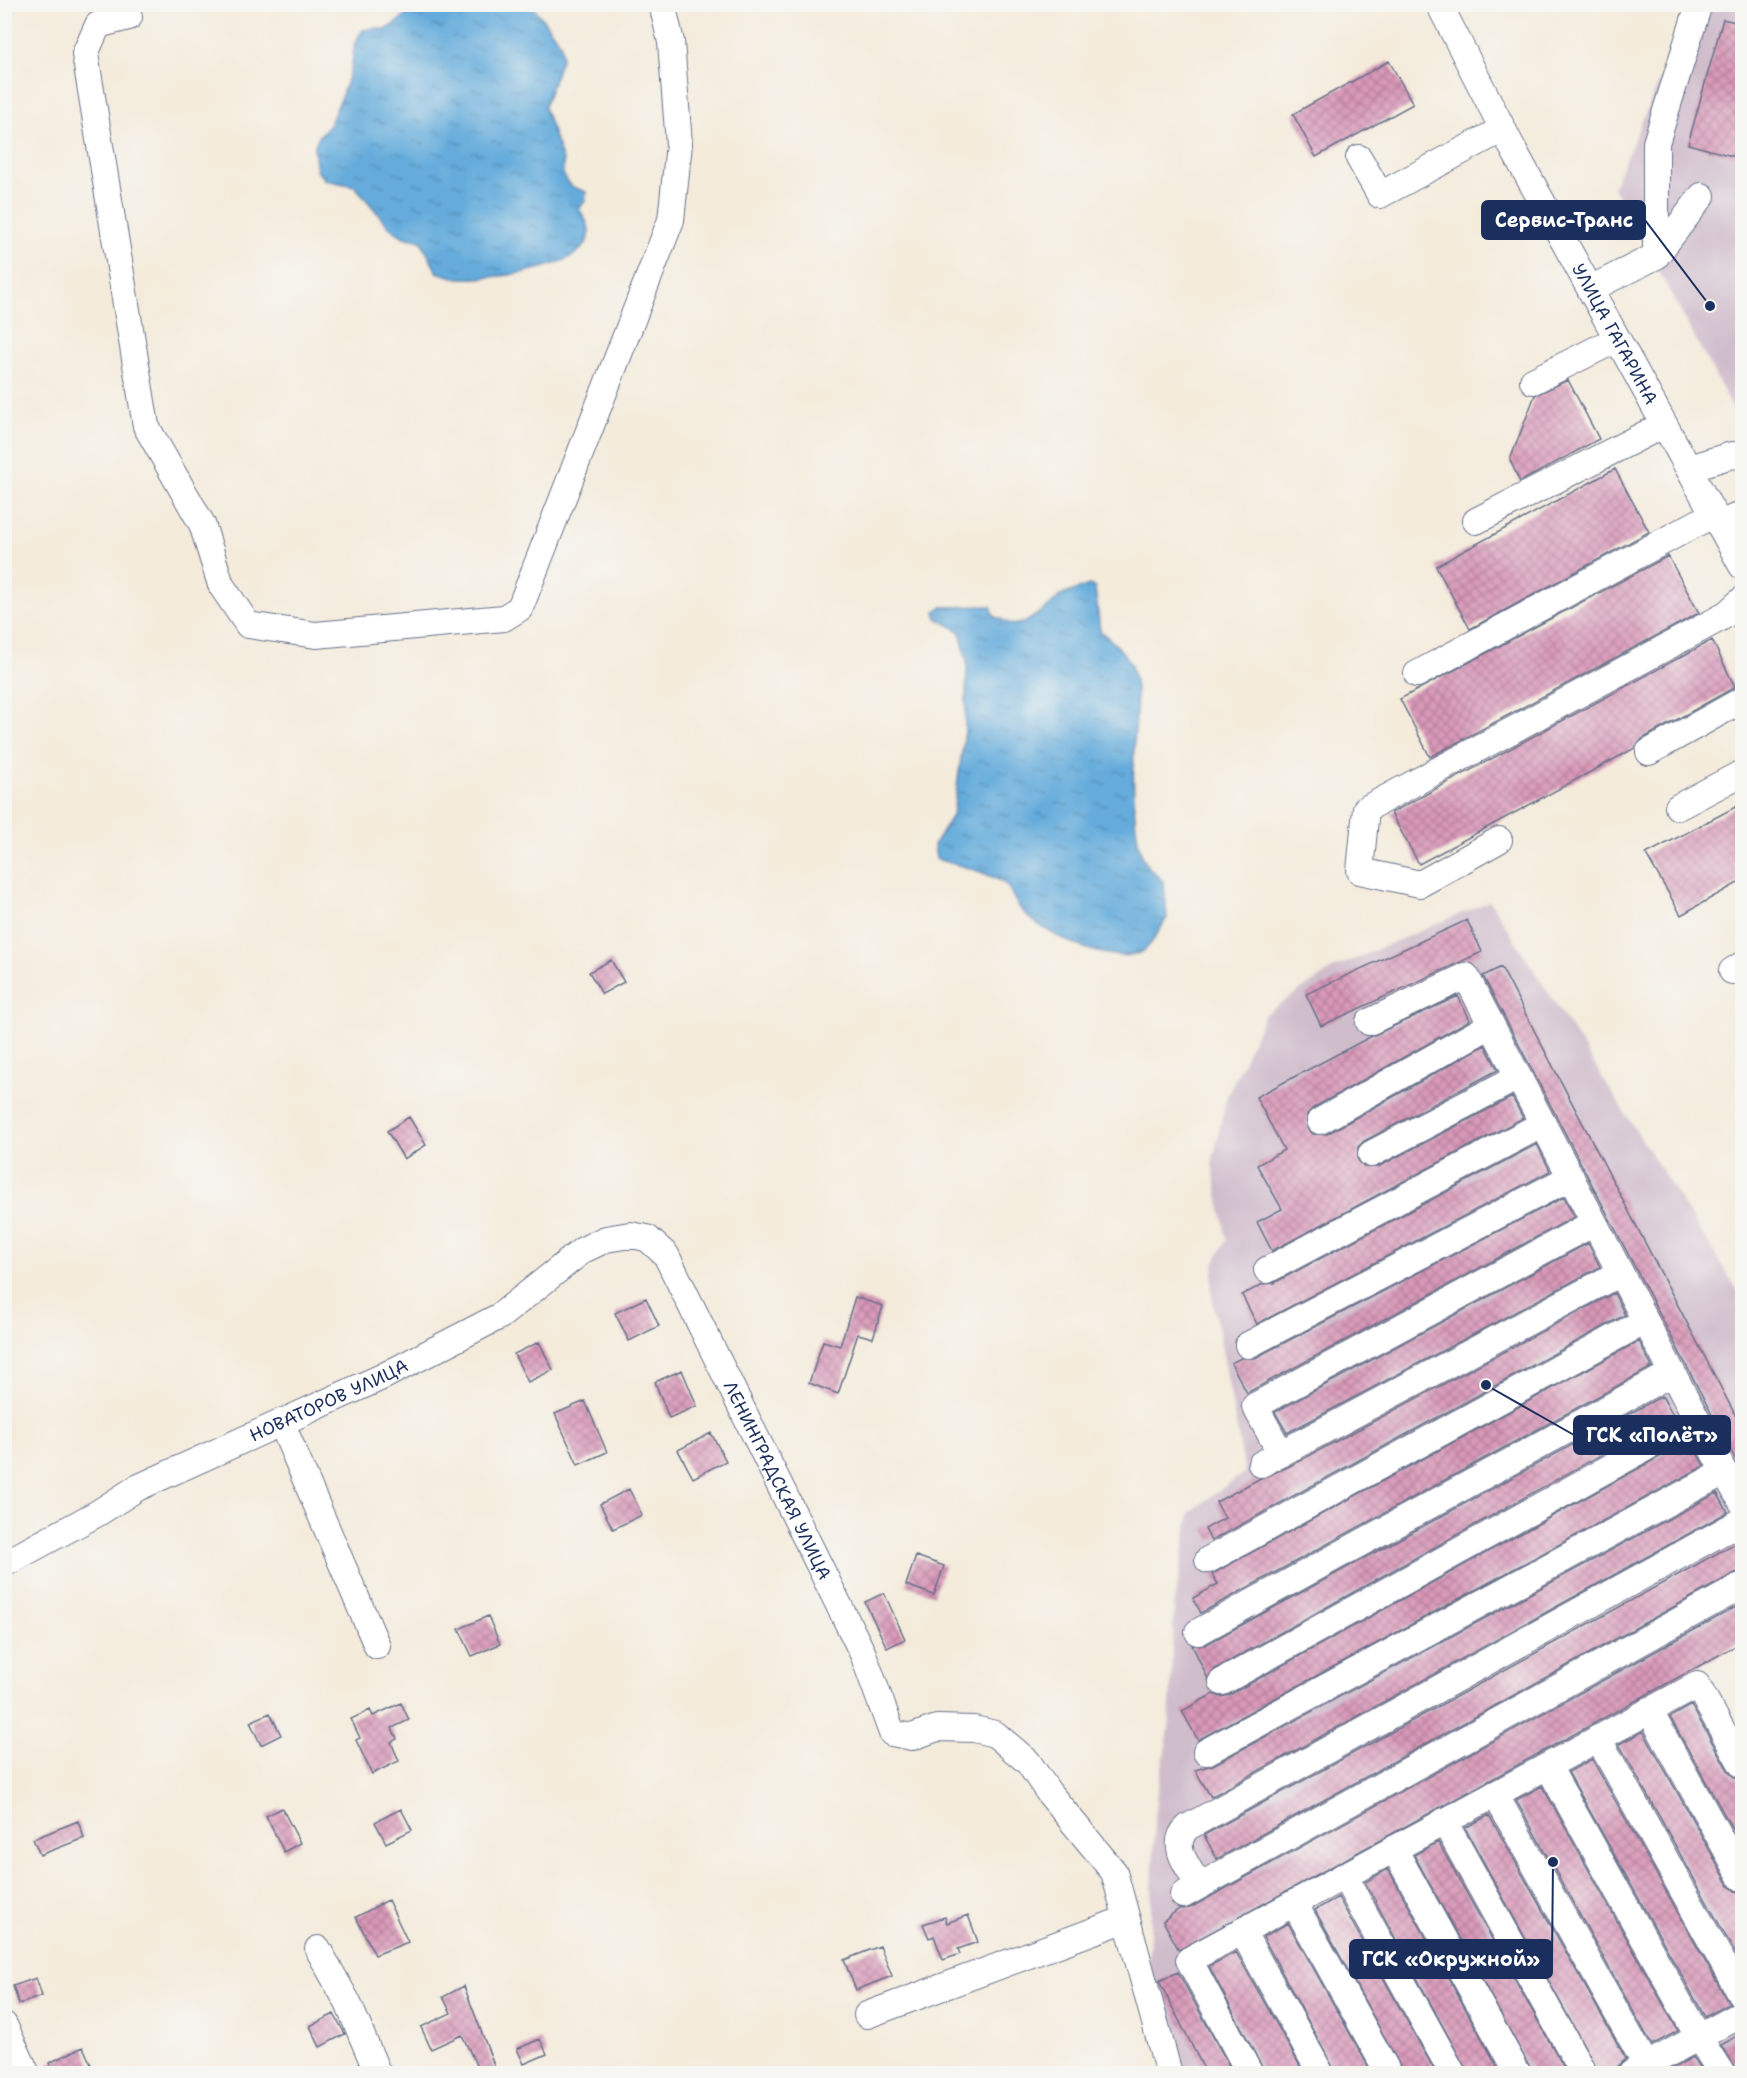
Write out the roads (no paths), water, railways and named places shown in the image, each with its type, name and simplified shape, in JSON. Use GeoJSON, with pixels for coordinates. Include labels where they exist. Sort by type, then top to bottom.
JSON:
{"type":"FeatureCollection","features":[{"type":"Feature","properties":{"kind":"street"},"geometry":{"type":"LineString","coordinates":[[129,17],[98,25],[85,54],[146,426],[202,524],[221,585],[248,626],[316,635],[504,618],[520,608],[671,220],[679,144],[671,42],[662,4]]}},
{"type":"Feature","properties":{"kind":"street","name":"УЛИЦА ГАГАРИНА"},"geometry":{"type":"LineString","coordinates":[[1439,4],[1503,129],[1663,425],[1689,468],[1725,517],[1743,566]]}},
{"type":"Feature","properties":{"kind":"street"},"geometry":{"type":"LineString","coordinates":[[1656,256],[1656,143],[1699,4]]}},
{"type":"Feature","properties":{"kind":"street"},"geometry":{"type":"LineString","coordinates":[[1359,158],[1380,195],[1503,129]]}},
{"type":"Feature","properties":{"kind":"street"},"geometry":{"type":"LineString","coordinates":[[1590,289],[1656,256],[1702,196]]}},
{"type":"Feature","properties":{"kind":"street"},"geometry":{"type":"LineString","coordinates":[[1533,381],[1617,339]]}},
{"type":"Feature","properties":{"kind":"street"},"geometry":{"type":"LineString","coordinates":[[1476,521],[1663,425]]}},
{"type":"Feature","properties":{"kind":"street"},"geometry":{"type":"LineString","coordinates":[[1689,468],[1732,454],[1743,456]]}},
{"type":"Feature","properties":{"kind":"street"},"geometry":{"type":"LineString","coordinates":[[1417,674],[1725,517]]}},
{"type":"Feature","properties":{"kind":"street"},"geometry":{"type":"LineString","coordinates":[[1499,840],[1420,884],[1360,871],[1366,809],[1724,616],[1743,600]]}},
{"type":"Feature","properties":{"kind":"street"},"geometry":{"type":"LineString","coordinates":[[1649,752],[1743,700]]}},
{"type":"Feature","properties":{"kind":"street"},"geometry":{"type":"LineString","coordinates":[[1678,807],[1743,773]]}},
{"type":"Feature","properties":{"kind":"street"},"geometry":{"type":"LineString","coordinates":[[1369,1022],[1466,976],[1696,1420],[1743,1502]]}},
{"type":"Feature","properties":{"kind":"street"},"geometry":{"type":"LineString","coordinates":[[1320,1121],[1491,1024]]}},
{"type":"Feature","properties":{"kind":"street"},"geometry":{"type":"LineString","coordinates":[[1371,1154],[1518,1077]]}},
{"type":"Feature","properties":{"kind":"street"},"geometry":{"type":"LineString","coordinates":[[1267,1270],[1543,1124]]}},
{"type":"Feature","properties":{"kind":"street"},"geometry":{"type":"LineString","coordinates":[[1248,1345],[1570,1178]]}},
{"type":"Feature","properties":{"kind":"street"},"geometry":{"type":"LineString","coordinates":[[1594,1223],[1255,1406],[1271,1459],[1620,1273]]}},
{"type":"Feature","properties":{"kind":"street","name":"НОВАТОРОВ УЛИЦА"},"geometry":{"type":"LineString","coordinates":[[4,1564],[98,1513],[137,1488],[384,1376],[500,1316],[574,1257],[598,1243],[630,1235],[647,1238]]}},
{"type":"Feature","properties":{"kind":"street","name":"ЛЕНИНГРАДСКАЯ УЛИЦА"},"geometry":{"type":"LineString","coordinates":[[647,1238],[666,1255],[863,1654],[892,1733],[912,1737],[937,1728],[974,1729],[995,1734],[1028,1762],[1049,1793],[1114,1872],[1126,1919]]}},
{"type":"Feature","properties":{"kind":"street"},"geometry":{"type":"LineString","coordinates":[[1208,1560],[1645,1321]]}},
{"type":"Feature","properties":{"kind":"street"},"geometry":{"type":"LineString","coordinates":[[1198,1632],[1672,1373]]}},
{"type":"Feature","properties":{"kind":"street"},"geometry":{"type":"LineString","coordinates":[[1222,1682],[1696,1420]]}},
{"type":"Feature","properties":{"kind":"street"},"geometry":{"type":"LineString","coordinates":[[281,1422],[378,1646]]}},
{"type":"Feature","properties":{"kind":"street"},"geometry":{"type":"LineString","coordinates":[[1206,1752],[1724,1472]]}},
{"type":"Feature","properties":{"kind":"street"},"geometry":{"type":"LineString","coordinates":[[1743,1521],[1188,1827],[1181,1837],[1179,1851],[1191,1890],[1743,1586]]}},
{"type":"Feature","properties":{"kind":"street"},"geometry":{"type":"LineString","coordinates":[[1250,2073],[1189,1960],[1697,1685],[1743,1765]]}},
{"type":"Feature","properties":{"kind":"street"},"geometry":{"type":"LineString","coordinates":[[1649,1710],[1743,1878]]}},
{"type":"Feature","properties":{"kind":"street"},"geometry":{"type":"LineString","coordinates":[[1598,1738],[1743,1997]]}},
{"type":"Feature","properties":{"kind":"street"},"geometry":{"type":"LineString","coordinates":[[1548,1766],[1699,2037],[1722,2073]]}},
{"type":"Feature","properties":{"kind":"street"},"geometry":{"type":"LineString","coordinates":[[1495,1794],[1643,2071],[1699,2037],[1743,2014]]}},
{"type":"Feature","properties":{"kind":"street"},"geometry":{"type":"LineString","coordinates":[[1444,1821],[1584,2073]]}},
{"type":"Feature","properties":{"kind":"street"},"geometry":{"type":"LineString","coordinates":[[1394,1849],[1518,2073]]}},
{"type":"Feature","properties":{"kind":"street"},"geometry":{"type":"LineString","coordinates":[[1344,1876],[1453,2073]]}},
{"type":"Feature","properties":{"kind":"street"},"geometry":{"type":"LineString","coordinates":[[1294,1903],[1389,2073]]}},
{"type":"Feature","properties":{"kind":"street"},"geometry":{"type":"LineString","coordinates":[[867,2015],[1126,1919],[1169,2073]]}},
{"type":"Feature","properties":{"kind":"street"},"geometry":{"type":"LineString","coordinates":[[1242,1931],[1321,2073]]}},
{"type":"Feature","properties":{"kind":"street"},"geometry":{"type":"LineString","coordinates":[[318,1948],[348,2003],[378,2073]]}},
{"type":"Feature","properties":{"kind":"street"},"geometry":{"type":"LineString","coordinates":[[4,2025],[27,2073]]}},
{"type":"Feature","properties":{"kind":"water"},"geometry":{"type":"Polygon","coordinates":[[[416,5],[532,5],[561,44],[562,57],[544,107],[563,161],[563,174],[570,186],[586,192],[585,201],[579,209],[588,225],[589,235],[583,247],[571,257],[553,265],[511,275],[459,278],[437,272],[421,241],[404,237],[390,228],[355,186],[325,180],[317,171],[314,148],[319,136],[329,126],[339,103],[351,69],[355,42],[363,30],[375,28],[386,30],[416,8],[416,5]]]}},
{"type":"Feature","properties":{"kind":"water"},"geometry":{"type":"Polygon","coordinates":[[[1089,585],[1095,588],[1100,631],[1119,648],[1132,669],[1136,688],[1133,787],[1136,831],[1144,861],[1164,883],[1167,918],[1146,949],[1130,955],[1113,955],[1095,951],[1059,937],[1029,917],[1001,881],[936,859],[934,845],[953,814],[965,731],[967,662],[960,631],[937,618],[935,611],[942,607],[991,606],[994,616],[1013,625],[1026,622],[1049,607],[1060,596],[1089,585]]]}},
{"type":"Feature","properties":{"kind":"place","name":"Сервис-Транс"},"geometry":{"type":"Point","coordinates":[1710,306]}},
{"type":"Feature","properties":{"kind":"place","name":"ГСК «Полёт»"},"geometry":{"type":"Point","coordinates":[1486,1385]}},
{"type":"Feature","properties":{"kind":"place","name":"ГСК «Окружной»"},"geometry":{"type":"Point","coordinates":[1553,1862]}}]}
